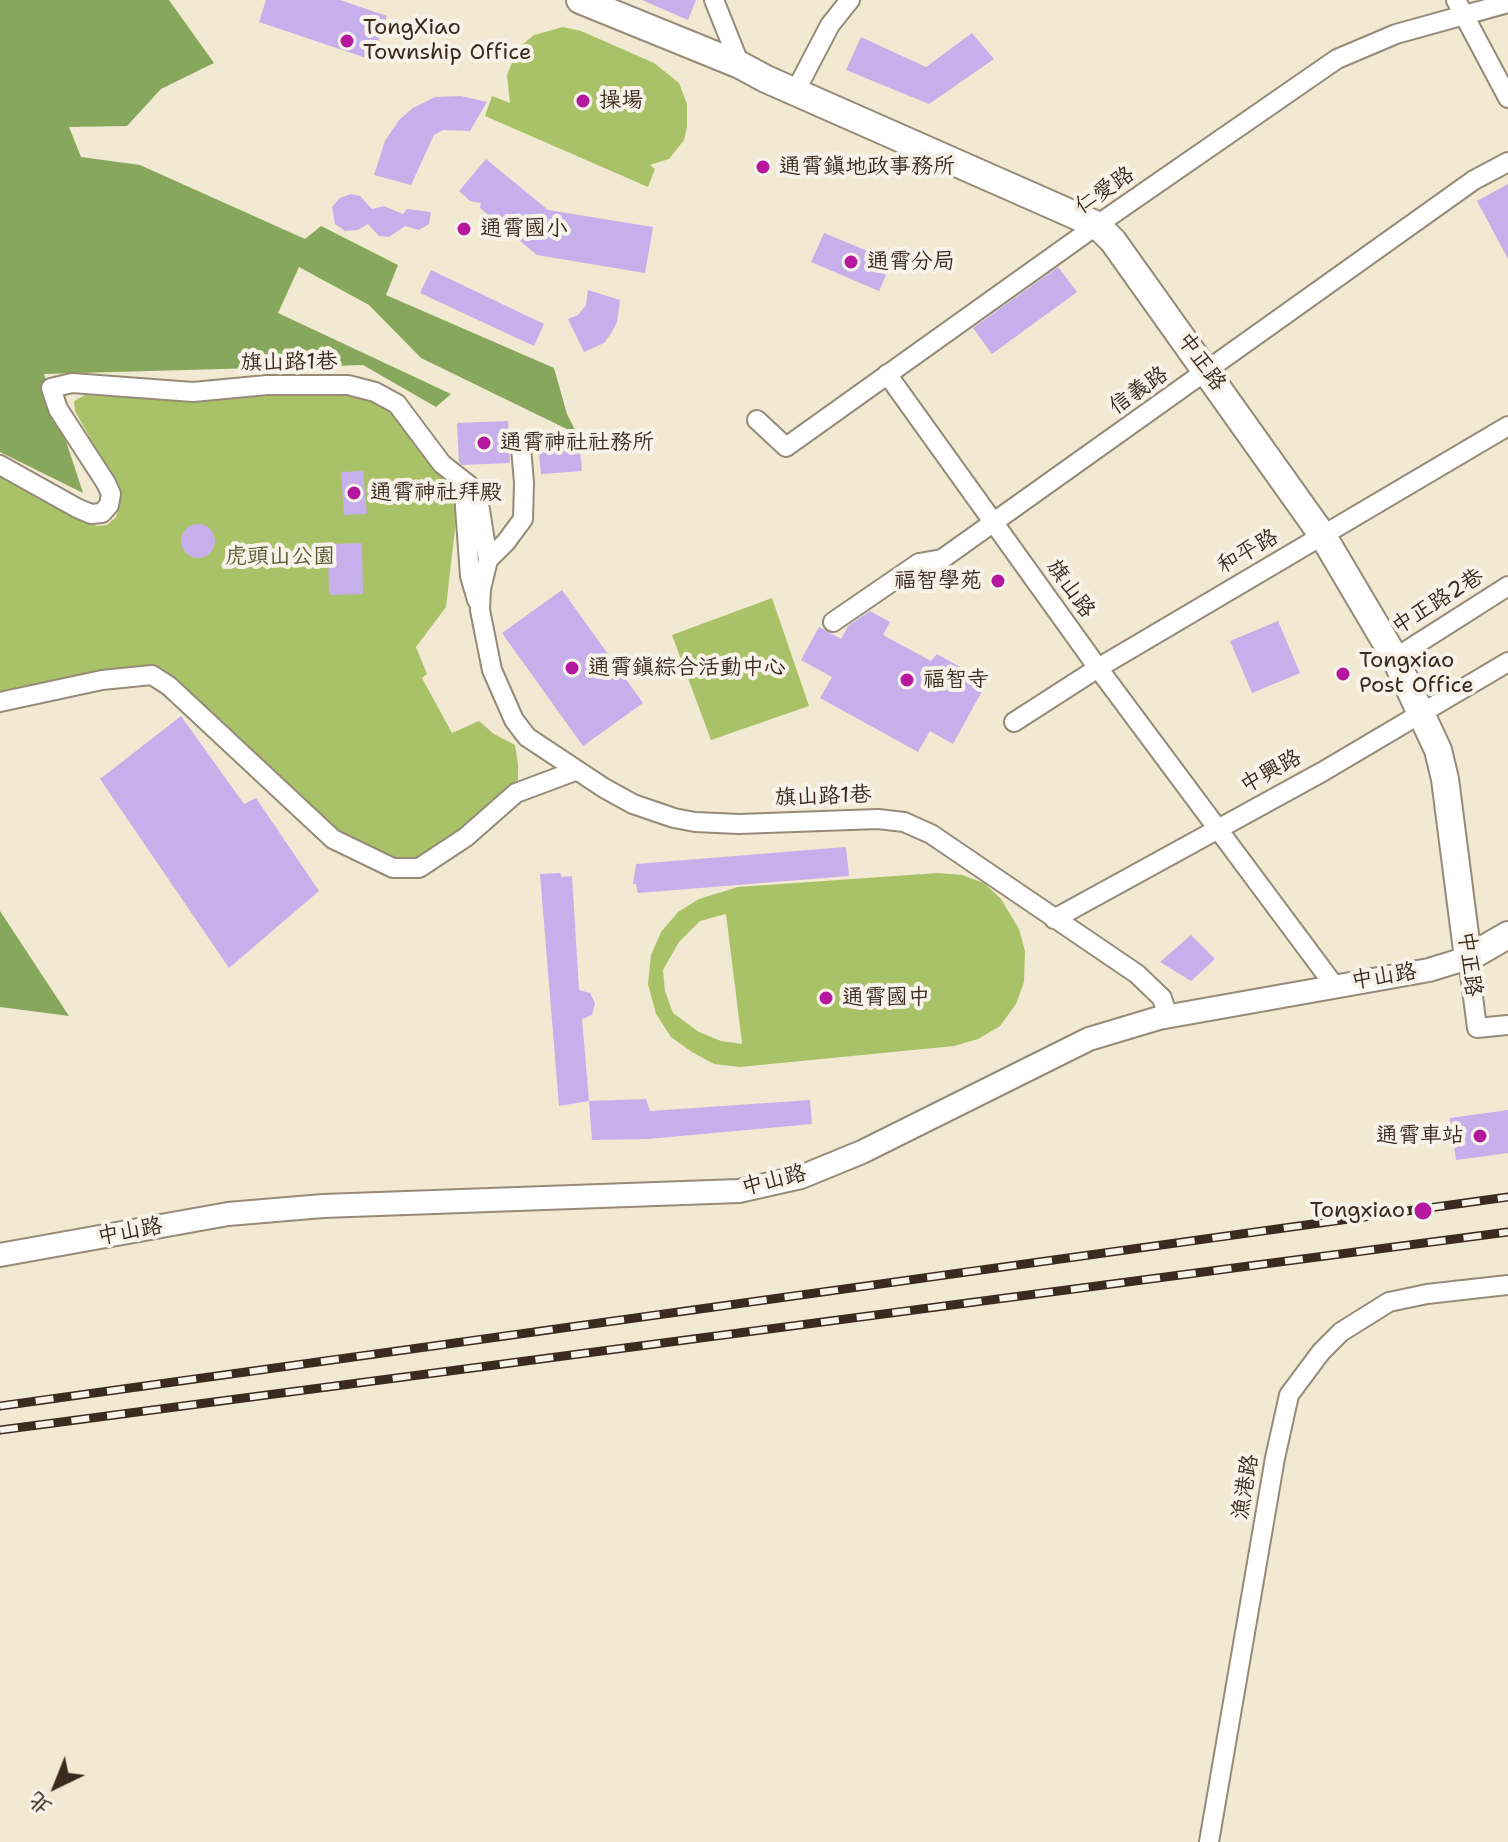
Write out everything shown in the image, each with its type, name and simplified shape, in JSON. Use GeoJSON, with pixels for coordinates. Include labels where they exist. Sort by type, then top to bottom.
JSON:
{"type":"FeatureCollection","features":[{"type":"Feature","properties":{"kind":"main road","name":"中正路"},"geometry":{"type":"LineString","coordinates":[[580,0],[740,65],[1097,225],[1113,241],[1323,536],[1395,658],[1438,750],[1445,779],[1468,958]]}},
{"type":"Feature","properties":{"kind":"main road","name":"中山路"},"geometry":{"type":"LineString","coordinates":[[1468,958],[1508,935]]}},
{"type":"Feature","properties":{"kind":"street"},"geometry":{"type":"LineString","coordinates":[[714,0],[740,65]]}},
{"type":"Feature","properties":{"kind":"street"},"geometry":{"type":"LineString","coordinates":[[795,92],[830,25],[850,0]]}},
{"type":"Feature","properties":{"kind":"street","name":"仁愛路"},"geometry":{"type":"LineString","coordinates":[[757,420],[786,447],[1097,225],[1337,59],[1461,8],[1508,3]]}},
{"type":"Feature","properties":{"kind":"street"},"geometry":{"type":"LineString","coordinates":[[1461,8],[1508,98]]}},
{"type":"Feature","properties":{"kind":"street","name":"信義路"},"geometry":{"type":"LineString","coordinates":[[833,622],[919,563],[942,559],[1474,180],[1508,162]]}},
{"type":"Feature","properties":{"kind":"street","name":"旗山路"},"geometry":{"type":"LineString","coordinates":[[887,374],[1098,668],[1334,985]]}},
{"type":"Feature","properties":{"kind":"street","name":"旗山路1巷"},"geometry":{"type":"LineString","coordinates":[[0,465],[77,508],[91,514],[102,513],[109,505],[111,494],[58,409],[51,388],[72,383],[193,392],[267,385],[348,385],[375,392],[397,404],[442,464],[470,486],[479,504],[488,560],[480,610],[492,670],[514,720],[527,737],[575,771],[633,804],[695,822],[739,824],[878,819],[904,822],[959,851],[1137,974],[1162,998],[1168,1017]]}},
{"type":"Feature","properties":{"kind":"street","name":"和平路"},"geometry":{"type":"LineString","coordinates":[[1014,722],[1098,668],[1508,426]]}},
{"type":"Feature","properties":{"kind":"street"},"geometry":{"type":"LineString","coordinates":[[488,560],[523,519],[521,447]]}},
{"type":"Feature","properties":{"kind":"street"},"geometry":{"type":"LineString","coordinates":[[470,486],[465,492],[465,507],[470,576],[480,610]]}},
{"type":"Feature","properties":{"kind":"street","name":"中正路2巷"},"geometry":{"type":"LineString","coordinates":[[1395,658],[1508,586]]}},
{"type":"Feature","properties":{"kind":"street","name":"中興路"},"geometry":{"type":"LineString","coordinates":[[1054,919],[1322,772],[1508,662]]}},
{"type":"Feature","properties":{"kind":"street"},"geometry":{"type":"LineString","coordinates":[[0,702],[102,680],[152,675],[169,686],[333,839],[393,868],[419,868],[466,837],[516,793],[575,771]]}},
{"type":"Feature","properties":{"kind":"street","name":"中山路"},"geometry":{"type":"LineString","coordinates":[[0,1255],[244,1213],[323,1206],[739,1191],[801,1177],[862,1152],[1089,1039],[1168,1017],[1429,970],[1468,958]]}},
{"type":"Feature","properties":{"kind":"street","name":"中正路"},"geometry":{"type":"LineString","coordinates":[[1468,958],[1477,1028],[1508,1025]]}},
{"type":"Feature","properties":{"kind":"street","name":"漁港路"},"geometry":{"type":"LineString","coordinates":[[1209,1842],[1275,1458],[1289,1395],[1303,1372],[1341,1332],[1389,1302],[1427,1294],[1508,1285]]}},
{"type":"Feature","properties":{"kind":"green space"},"geometry":{"type":"Polygon","coordinates":[[[0,0],[169,0],[214,63],[161,89],[127,126],[69,127],[81,157],[140,165],[305,239],[321,226],[398,265],[386,295],[554,368],[567,414],[577,434],[421,358],[369,305],[299,267],[278,313],[451,394],[436,407],[363,365],[44,374],[83,493],[0,452],[0,0]]]}},
{"type":"Feature","properties":{"kind":"green space"},"geometry":{"type":"Polygon","coordinates":[[[563,27],[581,31],[654,63],[679,83],[687,104],[684,140],[669,159],[650,165],[655,169],[648,187],[485,116],[492,96],[510,103],[507,75],[518,48],[534,35],[563,27]]]}},
{"type":"Feature","properties":{"kind":"green space","name":"虎頭山公園"},"geometry":{"type":"Polygon","coordinates":[[[339,391],[370,399],[394,414],[467,492],[457,512],[446,607],[416,647],[427,674],[422,678],[452,733],[479,721],[494,734],[515,745],[518,780],[436,852],[417,861],[403,862],[382,856],[323,823],[169,674],[156,668],[142,666],[0,695],[0,473],[97,526],[107,525],[116,517],[119,508],[121,494],[75,411],[74,401],[85,395],[185,400],[339,391]]]}},
{"type":"Feature","properties":{"kind":"green space"},"geometry":{"type":"Polygon","coordinates":[[[772,598],[809,706],[711,740],[672,635],[772,598]]]}},
{"type":"Feature","properties":{"kind":"green space"},"geometry":{"type":"Polygon","coordinates":[[[938,873],[962,875],[984,883],[1001,899],[1019,929],[1025,951],[1024,982],[1016,1004],[1000,1026],[978,1039],[954,1046],[740,1067],[714,1064],[671,1037],[656,1014],[648,984],[651,955],[661,932],[678,912],[699,899],[738,887],[938,873]],[[726,914],[700,921],[679,942],[663,970],[665,991],[673,1013],[699,1032],[721,1041],[742,1044],[726,914]]]}},
{"type":"Feature","properties":{"kind":"green space"},"geometry":{"type":"Polygon","coordinates":[[[0,911],[69,1016],[0,1007],[0,911]]]}},
{"type":"Feature","properties":{"kind":"building","name":"TongXiao Township Office"},"geometry":{"type":"Polygon","coordinates":[[[266,0],[340,0],[387,16],[372,60],[259,22],[266,0]]]}},
{"type":"Feature","properties":{"kind":"building"},"geometry":{"type":"Polygon","coordinates":[[[642,0],[696,0],[688,20],[642,0]]]}},
{"type":"Feature","properties":{"kind":"building"},"geometry":{"type":"Polygon","coordinates":[[[972,33],[994,59],[929,104],[846,70],[861,37],[926,67],[972,33]]]}},
{"type":"Feature","properties":{"kind":"building"},"geometry":{"type":"Polygon","coordinates":[[[461,96],[487,102],[470,131],[443,130],[434,135],[411,185],[374,175],[385,141],[399,120],[413,108],[435,97],[461,96]]]}},
{"type":"Feature","properties":{"kind":"building"},"geometry":{"type":"Polygon","coordinates":[[[486,159],[548,210],[653,227],[645,273],[537,255],[480,208],[481,203],[470,201],[459,191],[486,159]]]}},
{"type":"Feature","properties":{"kind":"building"},"geometry":{"type":"Polygon","coordinates":[[[1508,184],[1508,259],[1477,201],[1508,184]]]}},
{"type":"Feature","properties":{"kind":"building"},"geometry":{"type":"Polygon","coordinates":[[[351,194],[360,196],[372,209],[384,206],[403,214],[407,209],[431,212],[429,224],[419,230],[405,226],[389,237],[379,236],[368,224],[358,230],[345,231],[335,224],[332,207],[340,198],[351,194]]]}},
{"type":"Feature","properties":{"kind":"building","name":"通霄分局"},"geometry":{"type":"Polygon","coordinates":[[[824,233],[892,261],[879,291],[811,262],[824,233]]]}},
{"type":"Feature","properties":{"kind":"building"},"geometry":{"type":"Polygon","coordinates":[[[1058,267],[1077,292],[992,354],[973,328],[1058,267]]]}},
{"type":"Feature","properties":{"kind":"building"},"geometry":{"type":"Polygon","coordinates":[[[431,270],[544,324],[534,346],[420,293],[431,270]]]}},
{"type":"Feature","properties":{"kind":"building"},"geometry":{"type":"Polygon","coordinates":[[[588,290],[620,300],[617,322],[612,332],[604,343],[584,352],[568,319],[578,315],[586,305],[588,290]]]}},
{"type":"Feature","properties":{"kind":"building","name":"通霄神社社務所"},"geometry":{"type":"Polygon","coordinates":[[[508,421],[510,463],[462,465],[459,462],[457,423],[508,421]]]}},
{"type":"Feature","properties":{"kind":"building"},"geometry":{"type":"Polygon","coordinates":[[[579,440],[582,471],[541,474],[538,444],[579,440]]]}},
{"type":"Feature","properties":{"kind":"building","name":"通霄神社拜殿"},"geometry":{"type":"Polygon","coordinates":[[[363,471],[367,514],[344,515],[341,472],[363,471]]]}},
{"type":"Feature","properties":{"kind":"building"},"geometry":{"type":"Polygon","coordinates":[[[198,524],[210,529],[215,541],[210,553],[198,558],[186,553],[181,541],[186,529],[198,524]]]}},
{"type":"Feature","properties":{"kind":"building"},"geometry":{"type":"Polygon","coordinates":[[[362,543],[363,594],[329,595],[328,544],[362,543]]]}},
{"type":"Feature","properties":{"kind":"building","name":"通霄鎮綜合活動中心"},"geometry":{"type":"Polygon","coordinates":[[[562,590],[643,703],[583,746],[502,633],[562,590]]]}},
{"type":"Feature","properties":{"kind":"building","name":"福智寺"},"geometry":{"type":"Polygon","coordinates":[[[870,611],[890,622],[883,635],[931,661],[937,654],[987,682],[953,744],[930,731],[918,752],[820,698],[832,677],[801,660],[819,627],[841,639],[848,626],[870,611]]]}},
{"type":"Feature","properties":{"kind":"building"},"geometry":{"type":"Polygon","coordinates":[[[1278,621],[1300,673],[1252,693],[1230,641],[1278,621]]]}},
{"type":"Feature","properties":{"kind":"building"},"geometry":{"type":"Polygon","coordinates":[[[181,716],[244,804],[256,798],[319,891],[229,968],[100,779],[181,716]]]}},
{"type":"Feature","properties":{"kind":"building"},"geometry":{"type":"Polygon","coordinates":[[[846,847],[849,876],[638,893],[636,884],[633,884],[636,864],[846,847]]]}},
{"type":"Feature","properties":{"kind":"building"},"geometry":{"type":"Polygon","coordinates":[[[560,873],[562,877],[572,876],[579,990],[590,993],[595,1003],[592,1015],[582,1019],[589,1101],[559,1106],[540,874],[560,873]]]}},
{"type":"Feature","properties":{"kind":"building"},"geometry":{"type":"Polygon","coordinates":[[[1191,935],[1215,959],[1191,981],[1160,962],[1191,935]]]}},
{"type":"Feature","properties":{"kind":"building"},"geometry":{"type":"Polygon","coordinates":[[[646,1099],[650,1111],[810,1100],[812,1124],[648,1139],[592,1140],[589,1101],[646,1099]]]}},
{"type":"Feature","properties":{"kind":"building","name":"通霄車站"},"geometry":{"type":"Polygon","coordinates":[[[1508,1110],[1508,1153],[1456,1160],[1450,1118],[1508,1110]]]}},
{"type":"Feature","properties":{"kind":"railway"},"geometry":{"type":"LineString","coordinates":[[0,1406],[1508,1197]]}},
{"type":"Feature","properties":{"kind":"railway"},"geometry":{"type":"LineString","coordinates":[[0,1430],[1508,1232]]}},
{"type":"Feature","properties":{"kind":"place","name":"TongXiao Township Office"},"geometry":{"type":"Point","coordinates":[347,41]}},
{"type":"Feature","properties":{"kind":"place","name":"操場"},"geometry":{"type":"Point","coordinates":[583,101]}},
{"type":"Feature","properties":{"kind":"place","name":"通霄鎮地政事務所"},"geometry":{"type":"Point","coordinates":[763,167]}},
{"type":"Feature","properties":{"kind":"place","name":"通霄國小"},"geometry":{"type":"Point","coordinates":[464,229]}},
{"type":"Feature","properties":{"kind":"place","name":"通霄分局"},"geometry":{"type":"Point","coordinates":[851,262]}},
{"type":"Feature","properties":{"kind":"place","name":"通霄神社社務所"},"geometry":{"type":"Point","coordinates":[484,443]}},
{"type":"Feature","properties":{"kind":"place","name":"通霄神社拜殿"},"geometry":{"type":"Point","coordinates":[354,493]}},
{"type":"Feature","properties":{"kind":"place","name":"福智學苑"},"geometry":{"type":"Point","coordinates":[998,581]}},
{"type":"Feature","properties":{"kind":"place","name":"通霄鎮綜合活動中心"},"geometry":{"type":"Point","coordinates":[572,668]}},
{"type":"Feature","properties":{"kind":"place","name":"Tongxiao Post Office"},"geometry":{"type":"Point","coordinates":[1343,674]}},
{"type":"Feature","properties":{"kind":"place","name":"福智寺"},"geometry":{"type":"Point","coordinates":[907,680]}},
{"type":"Feature","properties":{"kind":"place","name":"通霄國中"},"geometry":{"type":"Point","coordinates":[826,998]}},
{"type":"Feature","properties":{"kind":"place","name":"通霄車站"},"geometry":{"type":"Point","coordinates":[1480,1136]}},
{"type":"Feature","properties":{"kind":"place","name":"Tongxiao"},"geometry":{"type":"Point","coordinates":[1423,1211]}}]}
